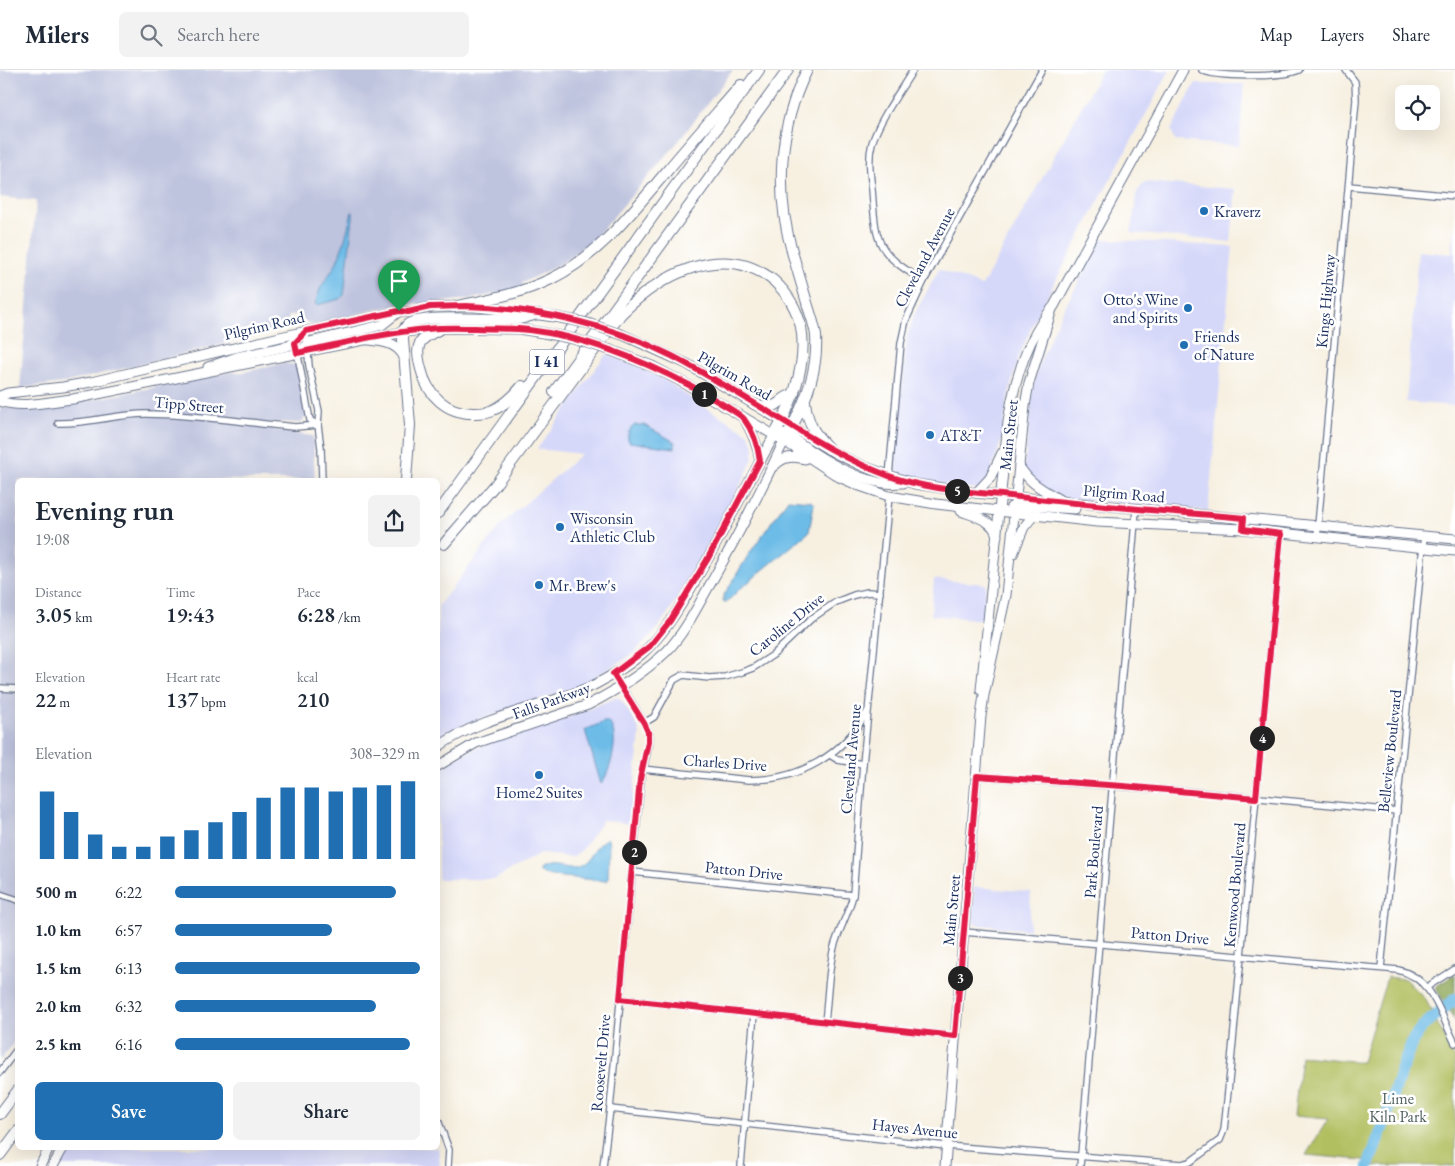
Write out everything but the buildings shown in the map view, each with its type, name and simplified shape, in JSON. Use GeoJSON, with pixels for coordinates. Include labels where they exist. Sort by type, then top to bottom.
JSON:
{"type":"FeatureCollection","features":[{"type":"Feature","properties":{"kind":"highway","name":"I 41"},"geometry":{"type":"LineString","coordinates":[[440,510],[759,70]]}},
{"type":"Feature","properties":{"kind":"highway"},"geometry":{"type":"LineString","coordinates":[[453,307],[495,298],[532,287],[564,272],[590,254],[616,231],[750,75],[759,70]]}},
{"type":"Feature","properties":{"kind":"highway","name":"I 41"},"geometry":{"type":"LineString","coordinates":[[440,550],[788,70]]}},
{"type":"Feature","properties":{"kind":"highway"},"geometry":{"type":"LineString","coordinates":[[788,434],[805,401],[814,372],[816,334],[786,231],[781,170],[790,114],[807,70]]}},
{"type":"Feature","properties":{"kind":"highway"},"geometry":{"type":"LineString","coordinates":[[442,328],[423,339],[418,348],[418,360],[423,378],[433,395],[449,408],[470,413],[492,411],[503,405],[524,385],[630,240],[657,211]]}},
{"type":"Feature","properties":{"kind":"highway"},"geometry":{"type":"LineString","coordinates":[[444,544],[495,485],[614,322],[645,292],[670,275],[704,265],[729,263],[752,268],[777,284],[792,303],[801,329],[800,366],[794,394],[783,421],[774,436]]}},
{"type":"Feature","properties":{"kind":"highway"},"geometry":{"type":"LineString","coordinates":[[406,478],[410,425],[403,332],[409,324],[420,321],[473,318],[519,319],[538,314]]}},
{"type":"Feature","properties":{"kind":"highway"},"geometry":{"type":"LineString","coordinates":[[364,339],[394,344],[405,357]]}},
{"type":"Feature","properties":{"kind":"highway"},"geometry":{"type":"LineString","coordinates":[[754,404],[774,406],[789,395],[794,394]]}},
{"type":"Feature","properties":{"kind":"highway"},"geometry":{"type":"LineString","coordinates":[[805,401],[807,416],[813,432],[829,449]]}},
{"type":"Feature","properties":{"kind":"highway"},"geometry":{"type":"LineString","coordinates":[[0,1114],[15,1094]]}},
{"type":"Feature","properties":{"kind":"highway"},"geometry":{"type":"LineString","coordinates":[[0,1155],[15,1135]]}},
{"type":"Feature","properties":{"kind":"street"},"geometry":{"type":"LineString","coordinates":[[913,70],[876,134],[870,155],[870,171],[875,227],[882,247],[895,262],[924,281]]}},
{"type":"Feature","properties":{"kind":"street","name":"Cleveland Avenue"},"geometry":{"type":"LineString","coordinates":[[889,476],[903,335],[909,313],[924,281],[1042,70]]}},
{"type":"Feature","properties":{"kind":"street","name":"Main Street"},"geometry":{"type":"LineString","coordinates":[[945,1166],[977,776],[981,687],[1011,401],[1020,369],[1032,339],[1052,308],[1184,70]]}},
{"type":"Feature","properties":{"kind":"street"},"geometry":{"type":"LineString","coordinates":[[1202,70],[1216,74],[1273,75],[1299,70]]}},
{"type":"Feature","properties":{"kind":"street","name":"Kings Highway"},"geometry":{"type":"LineString","coordinates":[[1317,537],[1356,91],[1355,82],[1346,70]]}},
{"type":"Feature","properties":{"kind":"street"},"geometry":{"type":"LineString","coordinates":[[1349,186],[1455,196]]}},
{"type":"Feature","properties":{"kind":"street","name":"Pilgrim Road"},"geometry":{"type":"LineString","coordinates":[[0,396],[8,393],[91,382],[294,338],[306,331],[399,311],[408,312],[430,307],[481,307],[538,314],[587,323],[622,335],[671,356],[783,421],[788,434],[814,462],[839,477],[889,496],[1000,512],[1015,505],[1064,502],[1455,539]]}},
{"type":"Feature","properties":{"kind":"street","name":"Main Street"},"geometry":{"type":"LineString","coordinates":[[981,716],[1003,613],[1025,406],[1033,371],[1052,308]]}},
{"type":"Feature","properties":{"kind":"street"},"geometry":{"type":"LineString","coordinates":[[297,353],[308,347],[382,325],[399,311]]}},
{"type":"Feature","properties":{"kind":"street","name":"Pilgrim Road"},"geometry":{"type":"LineString","coordinates":[[308,347],[403,332],[442,328],[519,329],[544,333],[574,339],[610,350],[662,370],[774,436]]}},
{"type":"Feature","properties":{"kind":"street"},"geometry":{"type":"LineString","coordinates":[[306,331],[309,363],[319,411],[318,425],[322,448],[322,478]]}},
{"type":"Feature","properties":{"kind":"street"},"geometry":{"type":"LineString","coordinates":[[294,338],[310,420],[318,425]]}},
{"type":"Feature","properties":{"kind":"street"},"geometry":{"type":"LineString","coordinates":[[199,373],[212,365],[237,357],[288,346],[294,338]]}},
{"type":"Feature","properties":{"kind":"street","name":"Pilgrim Road"},"geometry":{"type":"LineString","coordinates":[[0,401],[6,404],[28,404],[73,399],[297,353]]}},
{"type":"Feature","properties":{"kind":"street"},"geometry":{"type":"LineString","coordinates":[[1020,369],[1033,371]]}},
{"type":"Feature","properties":{"kind":"street","name":"Tipp Street"},"geometry":{"type":"LineString","coordinates":[[58,423],[81,423],[122,415],[147,414],[201,417],[295,427],[318,425]]}},
{"type":"Feature","properties":{"kind":"street"},"geometry":{"type":"LineString","coordinates":[[743,418],[754,436],[759,450],[760,461]]}},
{"type":"Feature","properties":{"kind":"street","name":"Pilgrim Road"},"geometry":{"type":"LineString","coordinates":[[788,434],[829,449],[865,467],[915,484],[976,494],[1001,495],[1034,516],[1097,522],[1243,529],[1455,551]]}},
{"type":"Feature","properties":{"kind":"street"},"geometry":{"type":"LineString","coordinates":[[774,436],[788,434],[810,450],[854,474],[883,483],[915,484]]}},
{"type":"Feature","properties":{"kind":"street","name":"Falls Parkway"},"geometry":{"type":"LineString","coordinates":[[440,765],[476,743],[588,705],[622,688],[657,660],[685,629],[736,538],[788,434]]}},
{"type":"Feature","properties":{"kind":"street","name":"Falls Parkway"},"geometry":{"type":"LineString","coordinates":[[440,746],[456,735],[472,728],[564,697],[595,684],[613,674],[650,646],[670,621],[707,560],[774,436]]}},
{"type":"Feature","properties":{"kind":"street"},"geometry":{"type":"LineString","coordinates":[[976,494],[990,478],[1006,441]]}},
{"type":"Feature","properties":{"kind":"street"},"geometry":{"type":"LineString","coordinates":[[772,468],[779,461],[794,456],[814,462]]}},
{"type":"Feature","properties":{"kind":"street"},"geometry":{"type":"LineString","coordinates":[[1019,466],[1032,484],[1064,502]]}},
{"type":"Feature","properties":{"kind":"street","name":"Cleveland Avenue"},"geometry":{"type":"LineString","coordinates":[[825,1022],[831,959],[853,895],[863,764],[889,496]]}},
{"type":"Feature","properties":{"kind":"street"},"geometry":{"type":"LineString","coordinates":[[1015,505],[1074,509],[1090,505]]}},
{"type":"Feature","properties":{"kind":"street"},"geometry":{"type":"LineString","coordinates":[[949,506],[992,525],[996,530],[997,537]]}},
{"type":"Feature","properties":{"kind":"street","name":"Park Boulevard"},"geometry":{"type":"LineString","coordinates":[[1080,1166],[1136,510]]}},
{"type":"Feature","properties":{"kind":"street"},"geometry":{"type":"LineString","coordinates":[[1008,568],[1024,527],[1034,516]]}},
{"type":"Feature","properties":{"kind":"street"},"geometry":{"type":"LineString","coordinates":[[1243,529],[1244,518]]}},
{"type":"Feature","properties":{"kind":"street","name":"Kenwood Boulevard"},"geometry":{"type":"LineString","coordinates":[[1212,1146],[1222,1138],[1224,1130],[1281,534]]}},
{"type":"Feature","properties":{"kind":"street","name":"Belleview Boulevard"},"geometry":{"type":"LineString","coordinates":[[1381,968],[1424,536]]}},
{"type":"Feature","properties":{"kind":"street","name":"Caroline Drive"},"geometry":{"type":"LineString","coordinates":[[644,723],[654,716],[674,680],[682,675],[709,678],[733,675],[747,670],[773,655],[811,620],[836,602],[868,592],[880,593]]}},
{"type":"Feature","properties":{"kind":"street","name":"Roosevelt Drive"},"geometry":{"type":"LineString","coordinates":[[603,1166],[642,769],[648,742],[648,732],[644,723],[613,674]]}},
{"type":"Feature","properties":{"kind":"street"},"geometry":{"type":"LineString","coordinates":[[0,688],[15,689]]}},
{"type":"Feature","properties":{"kind":"street","name":"Charles Drive"},"geometry":{"type":"LineString","coordinates":[[642,769],[749,780],[765,780],[788,776],[818,763],[830,755],[844,742],[868,709]]}},
{"type":"Feature","properties":{"kind":"street"},"geometry":{"type":"LineString","coordinates":[[830,755],[838,760],[863,764]]}},
{"type":"Feature","properties":{"kind":"street"},"geometry":{"type":"LineString","coordinates":[[977,776],[1132,787],[1397,811]]}},
{"type":"Feature","properties":{"kind":"street","name":"Patton Drive"},"geometry":{"type":"LineString","coordinates":[[632,872],[853,895]]}},
{"type":"Feature","properties":{"kind":"street"},"geometry":{"type":"LineString","coordinates":[[0,894],[15,899]]}},
{"type":"Feature","properties":{"kind":"street","name":"Patton Drive"},"geometry":{"type":"LineString","coordinates":[[964,932],[1398,970],[1413,975],[1427,987]]}},
{"type":"Feature","properties":{"kind":"street"},"geometry":{"type":"LineString","coordinates":[[1455,970],[1427,987],[1455,1043]]}},
{"type":"Feature","properties":{"kind":"street"},"geometry":{"type":"LineString","coordinates":[[620,999],[955,1036]]}},
{"type":"Feature","properties":{"kind":"street"},"geometry":{"type":"LineString","coordinates":[[741,1166],[754,1014]]}},
{"type":"Feature","properties":{"kind":"street"},"geometry":{"type":"LineString","coordinates":[[0,1072],[15,1052]]}},
{"type":"Feature","properties":{"kind":"street","name":"Hayes Avenue"},"geometry":{"type":"LineString","coordinates":[[610,1109],[946,1146],[1185,1164],[1212,1146]]}},
{"type":"Feature","properties":{"kind":"street"},"geometry":{"type":"LineString","coordinates":[[440,1125],[449,1150],[448,1166]]}},
{"type":"Feature","properties":{"kind":"street"},"geometry":{"type":"LineString","coordinates":[[40,1166],[49,1150]]}},
{"type":"Feature","properties":{"kind":"street"},"geometry":{"type":"LineString","coordinates":[[53,1166],[63,1150]]}},
{"type":"Feature","properties":{"kind":"shaded area"},"geometry":{"type":"Polygon","coordinates":[[[0,70],[733,70],[678,142],[596,237],[561,264],[522,283],[524,288],[471,299],[381,308],[314,325],[304,321],[299,314],[289,316],[287,325],[265,334],[64,383],[20,388],[36,201],[0,197],[0,70]]]}},
{"type":"Feature","properties":{"kind":"shaded area"},"geometry":{"type":"Polygon","coordinates":[[[1102,70],[1170,70],[1037,315],[1020,354],[1007,403],[1002,439],[987,483],[978,489],[926,482],[903,476],[896,470],[896,461],[907,336],[914,315],[939,269],[982,286],[1102,70]]]}},
{"type":"Feature","properties":{"kind":"shaded area"},"geometry":{"type":"Polygon","coordinates":[[[1195,84],[1244,84],[1239,146],[1176,141],[1171,130],[1195,84]]]}},
{"type":"Feature","properties":{"kind":"shaded area"},"geometry":{"type":"Polygon","coordinates":[[[1145,182],[1236,189],[1231,242],[1131,233],[1137,192],[1145,182]]]}},
{"type":"Feature","properties":{"kind":"shaded area"},"geometry":{"type":"Polygon","coordinates":[[[1455,225],[1455,406],[1406,402],[1418,251],[1452,254],[1455,225]]]}},
{"type":"Feature","properties":{"kind":"shaded area"},"geometry":{"type":"Polygon","coordinates":[[[1102,239],[1233,247],[1208,511],[1065,498],[1048,492],[1024,469],[1033,387],[1041,359],[1060,316],[1102,239]]]}},
{"type":"Feature","properties":{"kind":"shaded area"},"geometry":{"type":"Polygon","coordinates":[[[606,354],[635,365],[665,380],[701,405],[748,433],[754,445],[753,458],[748,470],[704,553],[655,632],[633,653],[578,686],[466,724],[440,738],[440,603],[502,524],[581,454],[537,449],[606,354]]]}},
{"type":"Feature","properties":{"kind":"shaded area"},"geometry":{"type":"Polygon","coordinates":[[[285,363],[297,365],[307,416],[301,423],[274,422],[274,430],[313,436],[315,478],[15,478],[15,1041],[0,1061],[0,408],[49,407],[229,372],[243,372],[285,363]]]}},
{"type":"Feature","properties":{"kind":"shaded area"},"geometry":{"type":"Polygon","coordinates":[[[934,579],[986,584],[983,620],[931,615],[934,579]]]}},
{"type":"Feature","properties":{"kind":"shaded area"},"geometry":{"type":"Polygon","coordinates":[[[617,697],[622,701],[638,727],[640,734],[630,824],[603,820],[581,851],[572,857],[540,854],[495,879],[440,879],[440,770],[455,759],[481,746],[567,718],[617,697]]]}},
{"type":"Feature","properties":{"kind":"shaded area"},"geometry":{"type":"Polygon","coordinates":[[[974,887],[1031,892],[1029,930],[973,924],[974,887]]]}},
{"type":"Feature","properties":{"kind":"shaded area"},"geometry":{"type":"Polygon","coordinates":[[[66,1150],[439,1150],[440,1166],[55,1166],[66,1150]]]}},
{"type":"Feature","properties":{"kind":"green space"},"geometry":{"type":"Polygon","coordinates":[[[1455,974],[1455,1021],[1435,987],[1455,974]]]}},
{"type":"Feature","properties":{"kind":"green space","name":"Lime Kiln Park"},"geometry":{"type":"Polygon","coordinates":[[[1387,977],[1405,979],[1426,1000],[1455,1059],[1455,1166],[1372,1166],[1374,1161],[1306,1155],[1328,1119],[1294,1116],[1301,1056],[1362,1062],[1387,977]]]}},
{"type":"Feature","properties":{"kind":"water"},"geometry":{"type":"Polygon","coordinates":[[[352,212],[344,295],[340,299],[317,305],[315,304],[320,289],[336,264],[344,243],[352,212]]]}},
{"type":"Feature","properties":{"kind":"water"},"geometry":{"type":"Polygon","coordinates":[[[635,425],[644,425],[675,442],[675,448],[629,442],[629,432],[635,425]]]}},
{"type":"Feature","properties":{"kind":"water"},"geometry":{"type":"Polygon","coordinates":[[[788,499],[811,501],[814,504],[809,532],[727,602],[724,602],[724,595],[749,554],[788,499]]]}},
{"type":"Feature","properties":{"kind":"water"},"geometry":{"type":"Polygon","coordinates":[[[608,722],[612,727],[614,743],[611,762],[601,784],[585,730],[608,722]]]}},
{"type":"Feature","properties":{"kind":"water"},"geometry":{"type":"Polygon","coordinates":[[[608,839],[609,844],[608,878],[606,881],[551,876],[539,872],[543,867],[548,866],[573,868],[583,865],[598,845],[608,839]]]}},
{"type":"Feature","properties":{"kind":"waterway"},"geometry":{"type":"LineString","coordinates":[[1368,1166],[1413,1040],[1422,1027],[1455,999]]}},
{"type":"Feature","properties":{"kind":"place","name":"Kraverz"},"geometry":{"type":"Point","coordinates":[1204,211]}},
{"type":"Feature","properties":{"kind":"place","name":"Otto's Wine and Spirits"},"geometry":{"type":"Point","coordinates":[1188,308]}},
{"type":"Feature","properties":{"kind":"place","name":"Friends of Nature"},"geometry":{"type":"Point","coordinates":[1184,345]}},
{"type":"Feature","properties":{"kind":"place","name":"AT&T"},"geometry":{"type":"Point","coordinates":[930,435]}},
{"type":"Feature","properties":{"kind":"place","name":"Wisconsin Athletic Club"},"geometry":{"type":"Point","coordinates":[560,527]}},
{"type":"Feature","properties":{"kind":"place","name":"Mr. Brew's"},"geometry":{"type":"Point","coordinates":[539,585]}},
{"type":"Feature","properties":{"kind":"place","name":"Home2 Suites"},"geometry":{"type":"Point","coordinates":[539,775]}},
{"type":"Feature","properties":{"kind":"route"},"geometry":{"type":"LineString","coordinates":[[466,306],[500,309],[572,320],[616,332],[687,364],[835,453],[865,467],[915,484],[976,494],[993,494],[1150,511],[1244,518],[1243,529],[1281,534],[1256,798],[1123,786],[977,776],[955,1036],[620,999],[640,779],[648,742],[648,732],[613,674],[650,646],[661,634],[680,606],[727,524],[760,461],[759,450],[754,436],[743,418],[697,390],[662,370],[574,339],[519,329],[429,328],[297,353],[295,343],[306,331],[399,311],[408,312],[430,307],[466,306]]}}]}
